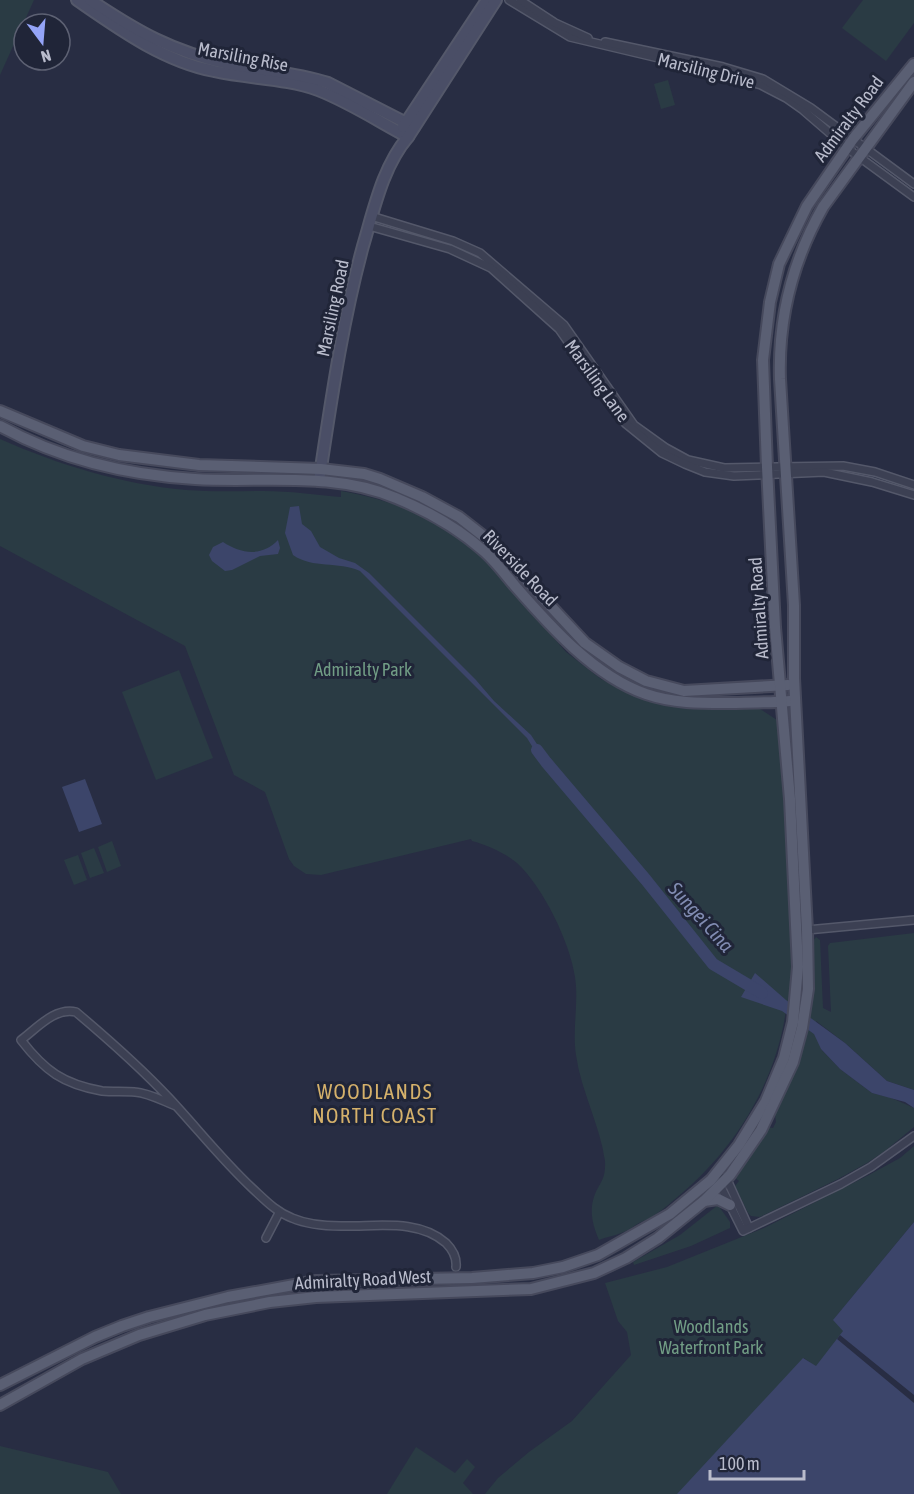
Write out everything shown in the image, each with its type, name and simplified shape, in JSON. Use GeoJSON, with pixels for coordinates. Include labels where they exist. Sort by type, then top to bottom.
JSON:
{"type":"FeatureCollection","features":[{"type":"Feature","properties":{"kind":"main road","name":"Admiralty Road"},"geometry":{"type":"LineString","coordinates":[[718,1180],[748,1150],[771,1112],[793,1062],[800,1008],[798,932],[782,686],[775,627],[767,471],[764,360],[773,285],[785,250],[802,214],[850,144],[914,64]]}},
{"type":"Feature","properties":{"kind":"main road","name":"Admiralty Road"},"geometry":{"type":"LineString","coordinates":[[800,1008],[808,989],[807,930],[794,685],[794,605],[779,357],[782,325],[790,286],[811,228],[914,82]]}},
{"type":"Feature","properties":{"kind":"main road","name":"Riverside Road"},"geometry":{"type":"LineString","coordinates":[[0,411],[83,446],[119,455],[199,465],[321,469],[364,474],[380,479],[406,489],[459,517],[491,542],[585,643],[619,667],[646,681],[684,691],[794,685]]}},
{"type":"Feature","properties":{"kind":"main road","name":"Riverside Road"},"geometry":{"type":"LineString","coordinates":[[0,426],[72,458],[137,473],[195,479],[319,481],[362,486],[388,494],[452,526],[483,551],[578,652],[607,676],[645,694],[681,703],[796,701]]}},
{"type":"Feature","properties":{"kind":"main road","name":"Admiralty Road West"},"geometry":{"type":"LineString","coordinates":[[0,1405],[82,1359],[140,1335],[205,1315],[261,1304],[316,1297],[531,1289],[594,1273],[626,1258],[658,1238],[704,1201],[718,1180]]}},
{"type":"Feature","properties":{"kind":"main road"},"geometry":{"type":"LineString","coordinates":[[456,1273],[472,1278],[533,1273],[563,1267],[598,1255],[670,1214],[718,1180]]}},
{"type":"Feature","properties":{"kind":"main road"},"geometry":{"type":"LineString","coordinates":[[704,1201],[718,1199],[730,1205]]}},
{"type":"Feature","properties":{"kind":"main road","name":"Admiralty Road West"},"geometry":{"type":"LineString","coordinates":[[0,1385],[95,1337],[149,1317],[196,1304],[285,1285],[316,1281],[456,1273]]}},
{"type":"Feature","properties":{"kind":"main road"},"geometry":{"type":"LineString","coordinates":[[456,1273],[468,1291]]}},
{"type":"Feature","properties":{"kind":"main road"},"geometry":{"type":"LineString","coordinates":[[447,1291],[456,1273]]}},
{"type":"Feature","properties":{"kind":"street","name":"Marsiling Rise"},"geometry":{"type":"LineString","coordinates":[[77,0],[140,41],[182,62],[213,71],[298,84],[407,129]]}},
{"type":"Feature","properties":{"kind":"street","name":"Marsiling Rise"},"geometry":{"type":"LineString","coordinates":[[90,0],[154,39],[188,54],[230,64],[314,78],[328,83],[407,129]]}},
{"type":"Feature","properties":{"kind":"street","name":"Marsiling Road"},"geometry":{"type":"LineString","coordinates":[[319,481],[347,314],[381,186],[407,129],[487,0]]}},
{"type":"Feature","properties":{"kind":"street","name":"Marsiling Road"},"geometry":{"type":"LineString","coordinates":[[407,129],[496,0]]}},
{"type":"Feature","properties":{"kind":"street","name":"Marsiling Drive"},"geometry":{"type":"LineString","coordinates":[[509,0],[570,37],[761,85],[786,98],[850,144],[914,184]]}},
{"type":"Feature","properties":{"kind":"street","name":"Marsiling Drive"},"geometry":{"type":"LineString","coordinates":[[520,0],[555,23],[593,40],[763,79],[811,108],[850,144]]}},
{"type":"Feature","properties":{"kind":"street","name":"Marsiling Drive"},"geometry":{"type":"LineString","coordinates":[[863,152],[914,197]]}},
{"type":"Feature","properties":{"kind":"street","name":"Marsiling Lane"},"geometry":{"type":"LineString","coordinates":[[370,221],[453,241],[480,253],[564,326],[612,400],[634,424],[666,448],[688,460],[724,468],[767,471],[843,466],[875,472],[914,485]]}},
{"type":"Feature","properties":{"kind":"street","name":"Marsiling Lane"},"geometry":{"type":"LineString","coordinates":[[785,470],[824,472],[872,482],[914,495]]}},
{"type":"Feature","properties":{"kind":"street"},"geometry":{"type":"LineString","coordinates":[[807,930],[914,920]]}},
{"type":"Feature","properties":{"kind":"street"},"geometry":{"type":"LineString","coordinates":[[176,1106],[137,1092],[104,1091],[75,1084],[51,1073],[35,1059],[21,1040],[59,1012],[68,1010],[76,1012],[121,1050],[176,1106],[226,1164],[279,1213],[321,1225],[403,1226],[428,1232],[449,1246],[456,1257],[456,1273]]}},
{"type":"Feature","properties":{"kind":"street"},"geometry":{"type":"LineString","coordinates":[[746,1230],[871,1167],[914,1136]]}},
{"type":"Feature","properties":{"kind":"street"},"geometry":{"type":"LineString","coordinates":[[718,1180],[746,1230]]}},
{"type":"Feature","properties":{"kind":"street"},"geometry":{"type":"LineString","coordinates":[[718,1180],[746,1230]]}},
{"type":"Feature","properties":{"kind":"street"},"geometry":{"type":"LineString","coordinates":[[266,1238],[279,1213]]}},
{"type":"Feature","properties":{"kind":"green space"},"geometry":{"type":"Polygon","coordinates":[[[0,0],[34,0],[29,12],[12,12],[12,49],[0,75],[0,0]]]}},
{"type":"Feature","properties":{"kind":"green space"},"geometry":{"type":"Polygon","coordinates":[[[863,0],[914,0],[914,23],[886,61],[842,28],[863,0]]]}},
{"type":"Feature","properties":{"kind":"green space"},"geometry":{"type":"Polygon","coordinates":[[[668,80],[675,105],[661,109],[654,84],[668,80]]]}},
{"type":"Feature","properties":{"kind":"green space","name":"Admiralty Park"},"geometry":{"type":"Polygon","coordinates":[[[0,439],[91,472],[162,487],[186,490],[293,492],[341,497],[341,491],[384,501],[422,516],[473,550],[490,565],[566,652],[601,679],[661,703],[696,709],[757,707],[777,720],[788,829],[792,898],[792,1001],[787,1001],[776,1055],[766,1081],[738,1130],[703,1174],[652,1216],[624,1232],[599,1240],[593,1224],[592,1208],[603,1177],[605,1161],[578,1068],[575,1036],[575,977],[567,948],[554,916],[527,873],[512,859],[471,839],[321,875],[306,874],[294,866],[289,859],[265,792],[234,775],[185,646],[0,546],[0,439]]]}},
{"type":"Feature","properties":{"kind":"green space"},"geometry":{"type":"Polygon","coordinates":[[[179,670],[213,758],[156,780],[122,692],[179,670]]]}},
{"type":"Feature","properties":{"kind":"green space"},"geometry":{"type":"Polygon","coordinates":[[[112,841],[121,866],[107,872],[98,847],[112,841]]]}},
{"type":"Feature","properties":{"kind":"green space"},"geometry":{"type":"Polygon","coordinates":[[[94,848],[104,873],[90,878],[81,853],[94,848]]]}},
{"type":"Feature","properties":{"kind":"green space"},"geometry":{"type":"Polygon","coordinates":[[[78,855],[87,880],[74,885],[64,860],[78,855]]]}},
{"type":"Feature","properties":{"kind":"green space"},"geometry":{"type":"Polygon","coordinates":[[[914,933],[914,1090],[887,1081],[845,1043],[816,1021],[821,1049],[840,1069],[872,1093],[889,1097],[914,1108],[914,1127],[885,1151],[838,1179],[760,1217],[751,1216],[735,1186],[739,1181],[734,1177],[768,1127],[773,1128],[776,1122],[775,1115],[796,1063],[812,990],[813,941],[816,937],[820,940],[823,1008],[831,1012],[828,946],[830,943],[914,933]]]}},
{"type":"Feature","properties":{"kind":"green space","name":"Woodlands Waterfront Park"},"geometry":{"type":"Polygon","coordinates":[[[914,1146],[914,1222],[834,1319],[844,1331],[816,1367],[804,1358],[678,1494],[485,1494],[498,1478],[572,1421],[631,1355],[627,1332],[618,1321],[605,1283],[667,1267],[764,1228],[900,1158],[914,1146]]]}},
{"type":"Feature","properties":{"kind":"green space"},"geometry":{"type":"Polygon","coordinates":[[[718,1205],[730,1222],[730,1228],[691,1246],[634,1265],[633,1262],[680,1235],[718,1205]]]}},
{"type":"Feature","properties":{"kind":"green space"},"geometry":{"type":"Polygon","coordinates":[[[0,1446],[108,1472],[121,1494],[0,1494],[0,1446]]]}},
{"type":"Feature","properties":{"kind":"green space"},"geometry":{"type":"Polygon","coordinates":[[[416,1447],[455,1473],[467,1459],[475,1467],[463,1483],[473,1494],[387,1494],[416,1447]]]}},
{"type":"Feature","properties":{"kind":"water"},"geometry":{"type":"Polygon","coordinates":[[[299,506],[302,524],[311,531],[320,547],[339,558],[355,563],[369,573],[494,701],[531,735],[548,761],[543,764],[527,738],[360,571],[343,566],[317,564],[293,555],[285,533],[290,507],[299,506]]]}},
{"type":"Feature","properties":{"kind":"water"},"geometry":{"type":"Polygon","coordinates":[[[278,540],[280,548],[278,554],[260,556],[232,570],[225,571],[212,561],[209,555],[213,547],[223,542],[237,549],[251,552],[265,549],[278,540]]]}},
{"type":"Feature","properties":{"kind":"water"},"geometry":{"type":"Polygon","coordinates":[[[85,779],[102,824],[79,832],[62,787],[85,779]]]}},
{"type":"Feature","properties":{"kind":"water"},"geometry":{"type":"Polygon","coordinates":[[[755,973],[786,1000],[845,1043],[887,1081],[914,1090],[914,1108],[905,1102],[872,1093],[840,1069],[821,1049],[814,1034],[782,1011],[741,997],[755,973]]]}},
{"type":"Feature","properties":{"kind":"water"},"geometry":{"type":"Polygon","coordinates":[[[914,1222],[914,1494],[677,1494],[803,1358],[816,1366],[843,1331],[833,1320],[914,1222]]]}},
{"type":"Feature","properties":{"kind":"pier"},"geometry":{"type":"Polygon","coordinates":[[[840,1335],[914,1395],[914,1403],[837,1339],[840,1335]]]}},
{"type":"Feature","properties":{"kind":"waterway","name":"Sungei Cina"},"geometry":{"type":"LineString","coordinates":[[537,750],[713,964],[762,993]]}},
{"type":"Feature","properties":{"kind":"district","name":"WOODLANDS NORTH COAST"},"geometry":{"type":"Point","coordinates":[375,1104]}}]}
